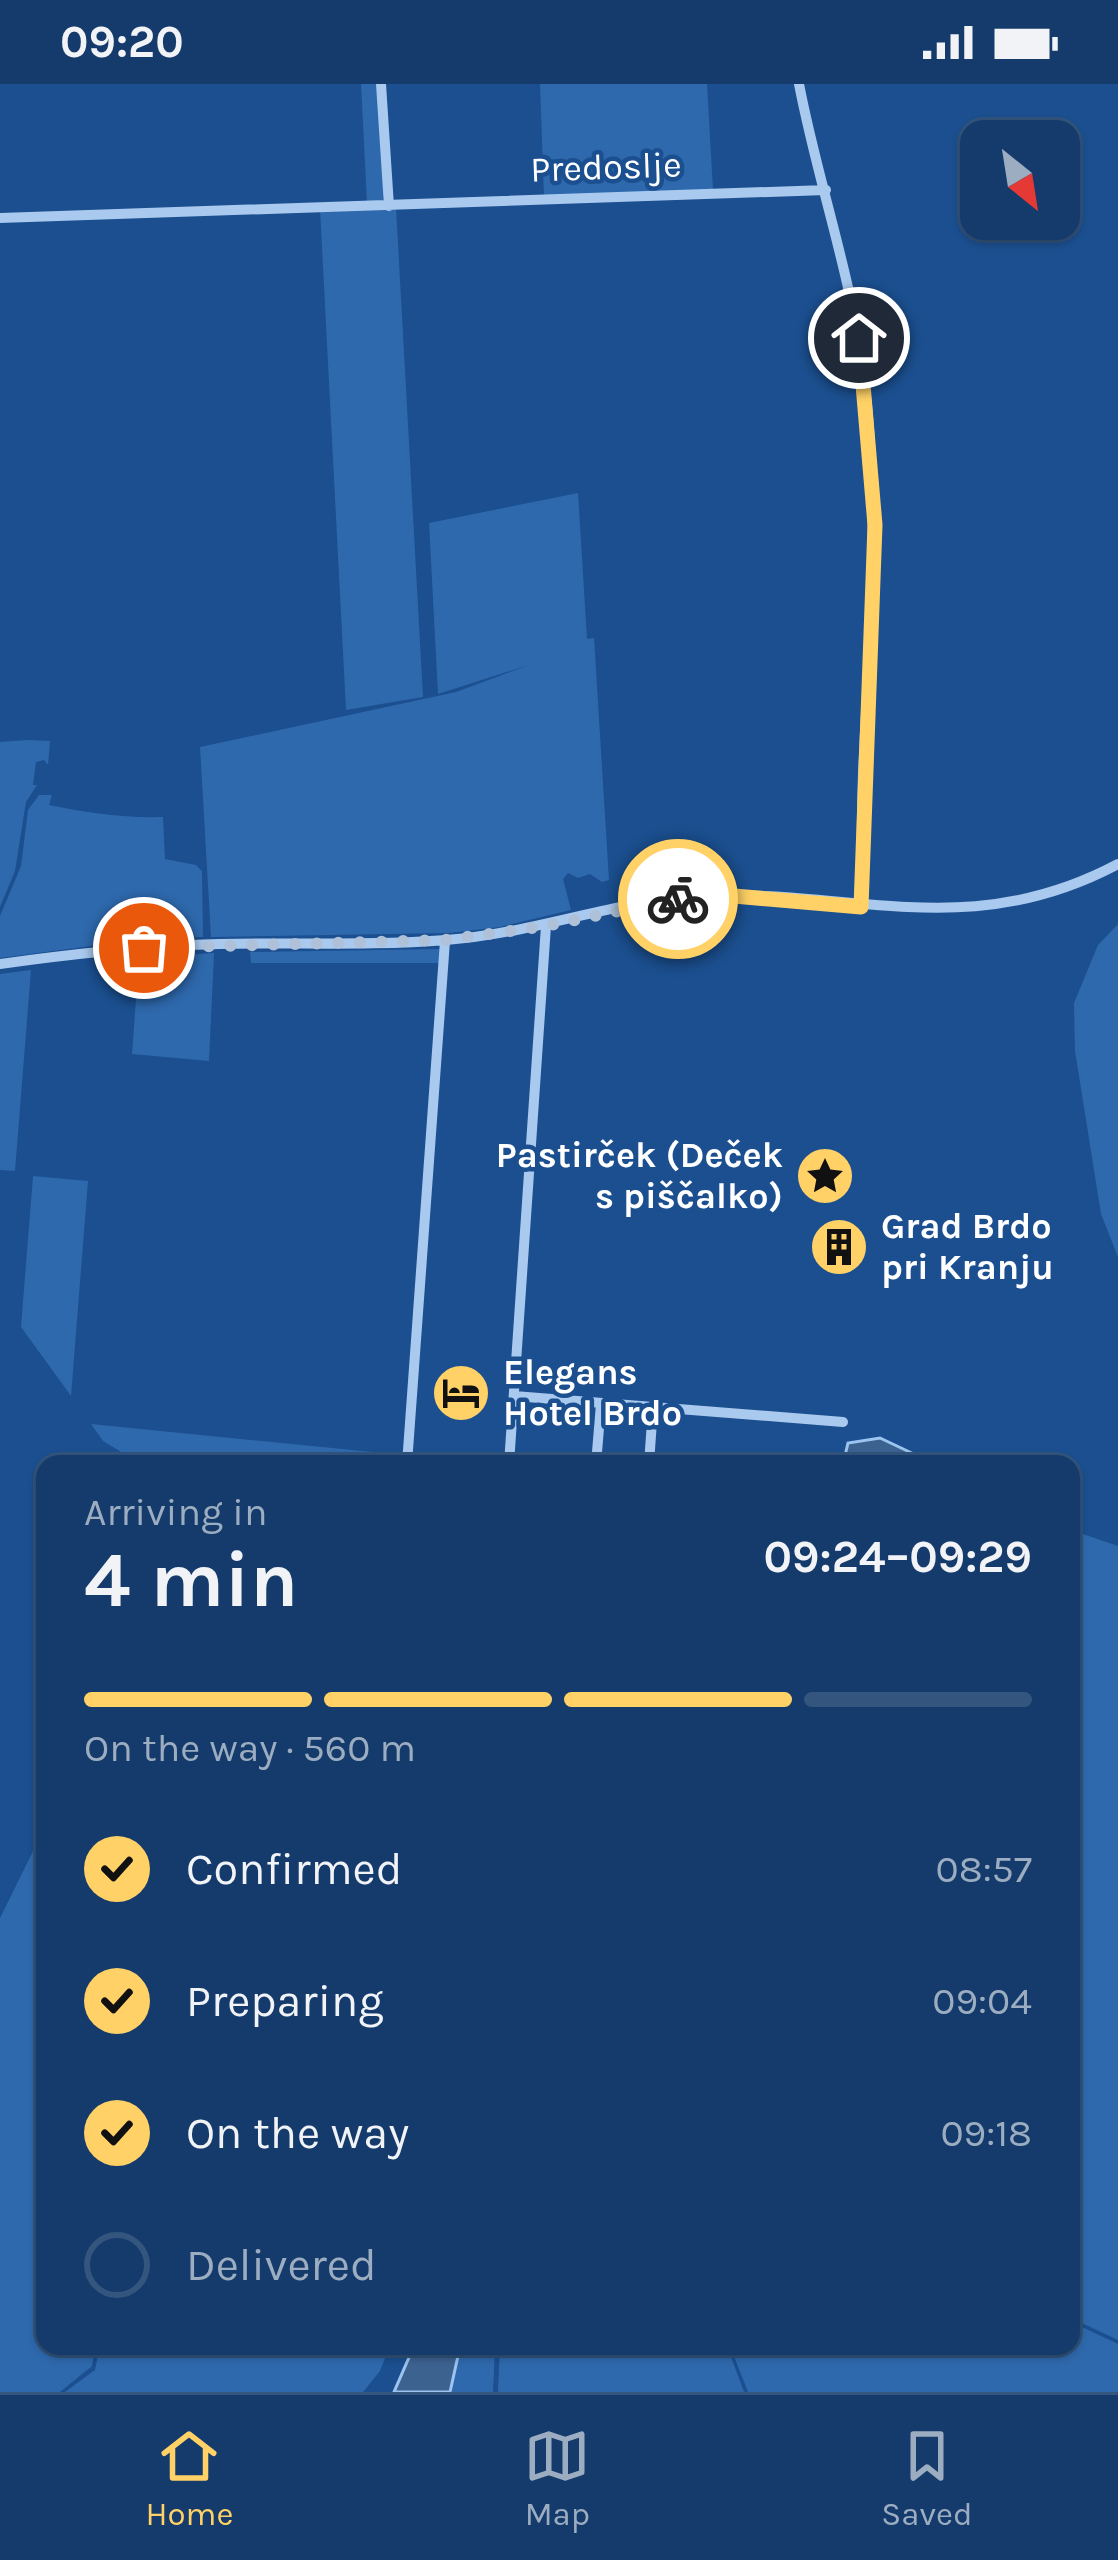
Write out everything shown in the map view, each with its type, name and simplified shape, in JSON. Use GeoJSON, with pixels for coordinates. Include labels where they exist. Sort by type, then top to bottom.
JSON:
{"type":"FeatureCollection","features":[{"type":"Feature","properties":{"kind":"street"},"geometry":{"type":"LineString","coordinates":[[381,84],[389,206]]}},
{"type":"Feature","properties":{"kind":"street"},"geometry":{"type":"LineString","coordinates":[[799,84],[859,338],[875,525],[861,907]]}},
{"type":"Feature","properties":{"kind":"street","name":"Predoslje"},"geometry":{"type":"LineString","coordinates":[[0,218],[826,190]]}},
{"type":"Feature","properties":{"kind":"street"},"geometry":{"type":"LineString","coordinates":[[0,964],[168,946],[445,940],[546,926],[696,896],[861,907],[998,906],[1062,889],[1118,864]]}},
{"type":"Feature","properties":{"kind":"street"},"geometry":{"type":"LineString","coordinates":[[510,1455],[546,926]]}},
{"type":"Feature","properties":{"kind":"street"},"geometry":{"type":"LineString","coordinates":[[408,1455],[445,940]]}},
{"type":"Feature","properties":{"kind":"street"},"geometry":{"type":"LineString","coordinates":[[514,1396],[843,1422]]}},
{"type":"Feature","properties":{"kind":"street"},"geometry":{"type":"LineString","coordinates":[[597,1455],[601,1404]]}},
{"type":"Feature","properties":{"kind":"street"},"geometry":{"type":"LineString","coordinates":[[650,1455],[653,1407]]}},
{"type":"Feature","properties":{"kind":"shaded area"},"geometry":{"type":"Polygon","coordinates":[[[361,84],[379,84],[384,195],[383,200],[367,203],[361,84]]]}},
{"type":"Feature","properties":{"kind":"shaded area"},"geometry":{"type":"Polygon","coordinates":[[[540,84],[707,84],[713,190],[544,197],[540,84]]]}},
{"type":"Feature","properties":{"kind":"shaded area"},"geometry":{"type":"Polygon","coordinates":[[[396,207],[423,697],[346,710],[320,209],[396,207]]]}},
{"type":"Feature","properties":{"kind":"shaded area"},"geometry":{"type":"Polygon","coordinates":[[[578,493],[587,639],[594,638],[609,880],[568,873],[563,879],[571,910],[500,927],[449,933],[211,937],[200,747],[456,692],[529,665],[438,694],[429,523],[578,493]]]}},
{"type":"Feature","properties":{"kind":"shaded area"},"geometry":{"type":"Polygon","coordinates":[[[50,741],[48,765],[44,760],[36,762],[33,785],[37,785],[26,802],[15,871],[0,907],[0,742],[50,741]]]}},
{"type":"Feature","properties":{"kind":"shaded area"},"geometry":{"type":"Polygon","coordinates":[[[39,795],[52,795],[49,805],[77,810],[163,817],[165,859],[196,865],[202,871],[203,937],[129,941],[0,958],[0,916],[21,866],[28,810],[39,795]]]}},
{"type":"Feature","properties":{"kind":"shaded area"},"geometry":{"type":"Polygon","coordinates":[[[1118,924],[1118,1257],[1101,1214],[1075,1051],[1074,1003],[1098,945],[1118,924]]]}},
{"type":"Feature","properties":{"kind":"shaded area"},"geometry":{"type":"Polygon","coordinates":[[[440,949],[440,963],[251,963],[250,952],[440,949]]]}},
{"type":"Feature","properties":{"kind":"shaded area"},"geometry":{"type":"Polygon","coordinates":[[[214,953],[209,1061],[132,1054],[139,958],[214,953]]]}},
{"type":"Feature","properties":{"kind":"shaded area"},"geometry":{"type":"Polygon","coordinates":[[[31,970],[15,1171],[0,1170],[0,974],[31,970]]]}},
{"type":"Feature","properties":{"kind":"shaded area"},"geometry":{"type":"Polygon","coordinates":[[[33,1176],[88,1181],[71,1396],[21,1327],[33,1176]]]}},
{"type":"Feature","properties":{"kind":"shaded area"},"geometry":{"type":"Polygon","coordinates":[[[91,1424],[403,1455],[126,1455],[103,1441],[91,1424]]]}},
{"type":"Feature","properties":{"kind":"shaded area"},"geometry":{"type":"Polygon","coordinates":[[[880,1438],[916,1455],[845,1455],[848,1443],[880,1438]]]}},
{"type":"Feature","properties":{"kind":"shaded area"},"geometry":{"type":"Polygon","coordinates":[[[1080,1533],[1118,1546],[1118,2340],[1080,2320],[1080,1533]]]}},
{"type":"Feature","properties":{"kind":"shaded area"},"geometry":{"type":"Polygon","coordinates":[[[36,1845],[36,2355],[94,2355],[92,2366],[60,2392],[0,2392],[0,1918],[36,1845]]]}},
{"type":"Feature","properties":{"kind":"shaded area"},"geometry":{"type":"Polygon","coordinates":[[[1080,2325],[1118,2344],[1118,2392],[748,2392],[734,2355],[1080,2355],[1080,2325]]]}},
{"type":"Feature","properties":{"kind":"shaded area"},"geometry":{"type":"Polygon","coordinates":[[[98,2355],[386,2355],[363,2392],[65,2392],[95,2370],[98,2355]]]}},
{"type":"Feature","properties":{"kind":"shaded area"},"geometry":{"type":"Polygon","coordinates":[[[410,2355],[459,2355],[450,2392],[394,2392],[410,2355]]]}},
{"type":"Feature","properties":{"kind":"shaded area"},"geometry":{"type":"Polygon","coordinates":[[[495,2355],[493,2392],[450,2392],[458,2356],[495,2355]]]}},
{"type":"Feature","properties":{"kind":"shaded area"},"geometry":{"type":"Polygon","coordinates":[[[500,2355],[730,2355],[744,2392],[498,2392],[500,2355]]]}},
{"type":"Feature","properties":{"kind":"way so far"},"geometry":{"type":"LineString","coordinates":[[144,948],[445,940],[512,932],[678,899]]}},
{"type":"Feature","properties":{"kind":"place","name":"Pastirček (Deček s piščalko)"},"geometry":{"type":"Point","coordinates":[825,1176]}},
{"type":"Feature","properties":{"kind":"place","name":"Grad Brdo pri Kranju"},"geometry":{"type":"Point","coordinates":[839,1247]}},
{"type":"Feature","properties":{"kind":"place","name":"Elegans Hotel Brdo"},"geometry":{"type":"Point","coordinates":[461,1393]}},
{"type":"Feature","properties":{"kind":"route"},"geometry":{"type":"LineString","coordinates":[[678,899],[734,896],[861,907],[875,525],[859,338]]}}]}
